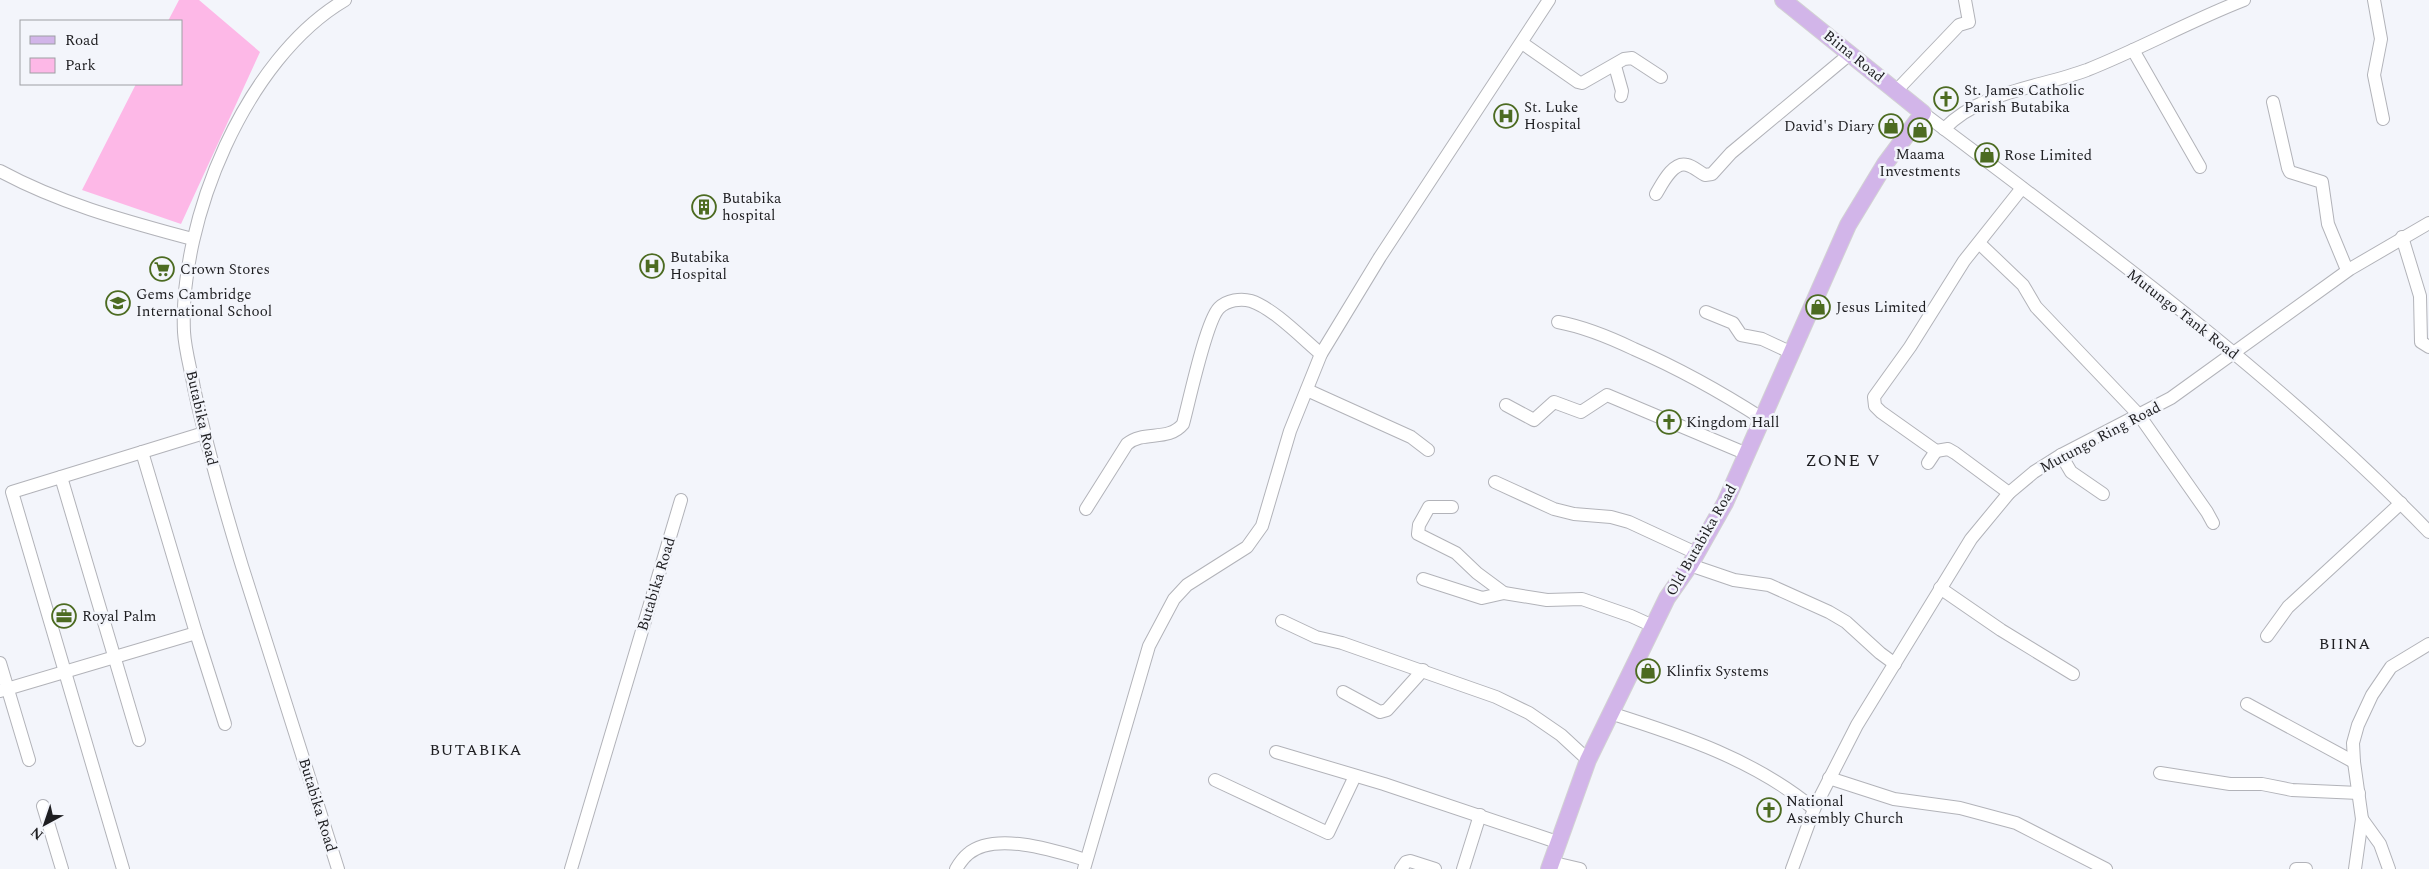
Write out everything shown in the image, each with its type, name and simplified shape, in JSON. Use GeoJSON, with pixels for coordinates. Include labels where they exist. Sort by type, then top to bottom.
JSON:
{"type":"FeatureCollection","features":[{"type":"Feature","properties":{"kind":"main road","name":"Biina Road"},"geometry":{"type":"LineString","coordinates":[[1783,0],[1923,113]]}},
{"type":"Feature","properties":{"kind":"main road","name":"Old Butabika Road"},"geometry":{"type":"LineString","coordinates":[[1549,865],[1588,760],[1610,713],[1667,598],[1693,559],[1725,504],[1857,208],[1885,164],[1923,113]]}},
{"type":"Feature","properties":{"kind":"street"},"geometry":{"type":"LineString","coordinates":[[956,869],[969,853],[985,845],[1006,842],[1085,865],[1149,646],[1174,599],[1187,585],[1247,547],[1262,526],[1290,430],[1308,390],[1321,354],[1380,256],[1549,0]]}},
{"type":"Feature","properties":{"kind":"street"},"geometry":{"type":"LineString","coordinates":[[1896,90],[1959,25],[1969,22],[1966,0]]}},
{"type":"Feature","properties":{"kind":"street"},"geometry":{"type":"LineString","coordinates":[[1944,129],[1967,109],[1992,98],[2061,78],[2133,50],[2244,0]]}},
{"type":"Feature","properties":{"kind":"street"},"geometry":{"type":"LineString","coordinates":[[2374,0],[2381,39],[2374,75],[2383,120]]}},
{"type":"Feature","properties":{"kind":"street","name":"Butabika Road"},"geometry":{"type":"LineString","coordinates":[[337,2],[308,27],[286,50],[248,102],[219,160],[192,239],[187,279],[184,332],[204,433],[230,528],[338,869]]}},
{"type":"Feature","properties":{"kind":"street"},"geometry":{"type":"LineString","coordinates":[[1522,43],[1582,83],[1624,60],[1632,58],[1661,77]]}},
{"type":"Feature","properties":{"kind":"street"},"geometry":{"type":"LineString","coordinates":[[2133,50],[2200,166]]}},
{"type":"Feature","properties":{"kind":"street"},"geometry":{"type":"LineString","coordinates":[[1656,194],[1674,168],[1682,164],[1690,165],[1705,175],[1712,174],[1731,153],[1851,53]]}},
{"type":"Feature","properties":{"kind":"street"},"geometry":{"type":"LineString","coordinates":[[1615,66],[1622,91],[1621,96]]}},
{"type":"Feature","properties":{"kind":"street"},"geometry":{"type":"LineString","coordinates":[[2273,102],[2288,168],[2290,172],[2322,182],[2328,224],[2347,270]]}},
{"type":"Feature","properties":{"kind":"street","name":"Mutungo Tank Road"},"geometry":{"type":"LineString","coordinates":[[1923,113],[2234,354],[2291,402],[2401,503],[2429,532]]}},
{"type":"Feature","properties":{"kind":"street"},"geometry":{"type":"LineString","coordinates":[[0,171],[32,188],[97,213],[192,239]]}},
{"type":"Feature","properties":{"kind":"street"},"geometry":{"type":"LineString","coordinates":[[2009,493],[1955,453],[1948,449],[1936,450],[1881,412],[1875,406],[1874,397],[1910,347],[1953,277],[2022,188]]}},
{"type":"Feature","properties":{"kind":"street","name":"Mutungo Ring Road"},"geometry":{"type":"LineString","coordinates":[[1792,869],[1814,809],[1857,725],[1971,539],[2009,493],[2034,472],[2061,455],[2140,416],[2171,398],[2347,270],[2429,223]]}},
{"type":"Feature","properties":{"kind":"street"},"geometry":{"type":"LineString","coordinates":[[2402,237],[2420,296],[2421,342],[2429,348]]}},
{"type":"Feature","properties":{"kind":"street"},"geometry":{"type":"LineString","coordinates":[[1979,243],[2023,285],[2036,308],[2140,416],[2207,512],[2213,524]]}},
{"type":"Feature","properties":{"kind":"street"},"geometry":{"type":"LineString","coordinates":[[1086,509],[1127,444],[1134,438],[1171,434],[1183,424],[1212,318],[1224,304],[1240,300],[1257,304],[1292,328],[1321,354]]}},
{"type":"Feature","properties":{"kind":"street"},"geometry":{"type":"LineString","coordinates":[[1706,312],[1733,323],[1741,335],[1762,339],[1792,353]]}},
{"type":"Feature","properties":{"kind":"street"},"geometry":{"type":"LineString","coordinates":[[1558,322],[1596,332],[1673,365],[1718,390],[1763,419]]}},
{"type":"Feature","properties":{"kind":"street"},"geometry":{"type":"LineString","coordinates":[[1308,390],[1411,436],[1428,450]]}},
{"type":"Feature","properties":{"kind":"street"},"geometry":{"type":"LineString","coordinates":[[1506,405],[1534,420],[1554,402],[1581,412],[1607,395],[1748,454]]}},
{"type":"Feature","properties":{"kind":"street"},"geometry":{"type":"LineString","coordinates":[[123,869],[64,672],[6,494],[204,433]]}},
{"type":"Feature","properties":{"kind":"street"},"geometry":{"type":"LineString","coordinates":[[1928,463],[1936,450]]}},
{"type":"Feature","properties":{"kind":"street"},"geometry":{"type":"LineString","coordinates":[[142,452],[225,724]]}},
{"type":"Feature","properties":{"kind":"street"},"geometry":{"type":"LineString","coordinates":[[2061,455],[2071,472],[2103,494]]}},
{"type":"Feature","properties":{"kind":"street"},"geometry":{"type":"LineString","coordinates":[[61,477],[139,740]]}},
{"type":"Feature","properties":{"kind":"street"},"geometry":{"type":"LineString","coordinates":[[1495,482],[1554,509],[1574,514],[1611,517],[1629,522],[1734,580],[1769,585],[1829,612],[1846,622],[1895,664]]}},
{"type":"Feature","properties":{"kind":"street","name":"Butabika Road"},"geometry":{"type":"LineString","coordinates":[[571,869],[681,500]]}},
{"type":"Feature","properties":{"kind":"street"},"geometry":{"type":"LineString","coordinates":[[2268,636],[2288,607],[2401,503]]}},
{"type":"Feature","properties":{"kind":"street"},"geometry":{"type":"LineString","coordinates":[[1452,507],[1429,506],[1419,525],[1418,534],[1456,554],[1477,573],[1504,593],[1547,600],[1582,599],[1653,626]]}},
{"type":"Feature","properties":{"kind":"street"},"geometry":{"type":"LineString","coordinates":[[1423,579],[1482,598],[1492,598],[1504,593]]}},
{"type":"Feature","properties":{"kind":"street"},"geometry":{"type":"LineString","coordinates":[[1940,588],[2001,630],[2073,674]]}},
{"type":"Feature","properties":{"kind":"street"},"geometry":{"type":"LineString","coordinates":[[1282,621],[1316,637],[1342,643],[1496,697],[1529,713],[1561,735],[1588,760]]}},
{"type":"Feature","properties":{"kind":"street"},"geometry":{"type":"LineString","coordinates":[[3,690],[196,633]]}},
{"type":"Feature","properties":{"kind":"street"},"geometry":{"type":"LineString","coordinates":[[2355,869],[2362,819],[2353,743],[2358,725],[2372,695],[2391,666],[2429,644]]}},
{"type":"Feature","properties":{"kind":"street"},"geometry":{"type":"LineString","coordinates":[[0,663],[3,690],[29,760]]}},
{"type":"Feature","properties":{"kind":"street"},"geometry":{"type":"LineString","coordinates":[[1343,692],[1380,712],[1387,710],[1423,670]]}},
{"type":"Feature","properties":{"kind":"street"},"geometry":{"type":"LineString","coordinates":[[2247,704],[2354,762]]}},
{"type":"Feature","properties":{"kind":"street"},"geometry":{"type":"LineString","coordinates":[[1610,713],[1687,737],[1732,758],[1794,792],[1814,809]]}},
{"type":"Feature","properties":{"kind":"street"},"geometry":{"type":"LineString","coordinates":[[1276,752],[1480,815],[1557,842]]}},
{"type":"Feature","properties":{"kind":"street"},"geometry":{"type":"LineString","coordinates":[[2160,773],[2230,784],[2262,784],[2292,790],[2359,793]]}},
{"type":"Feature","properties":{"kind":"street"},"geometry":{"type":"LineString","coordinates":[[1215,780],[1328,833],[1355,776]]}},
{"type":"Feature","properties":{"kind":"street"},"geometry":{"type":"LineString","coordinates":[[1829,778],[1894,799],[1960,808],[2016,823],[2104,869]]}},
{"type":"Feature","properties":{"kind":"street"},"geometry":{"type":"LineString","coordinates":[[43,806],[62,869]]}},
{"type":"Feature","properties":{"kind":"street"},"geometry":{"type":"LineString","coordinates":[[1462,869],[1480,815]]}},
{"type":"Feature","properties":{"kind":"street"},"geometry":{"type":"LineString","coordinates":[[2362,819],[2380,844],[2389,869]]}},
{"type":"Feature","properties":{"kind":"street"},"geometry":{"type":"LineString","coordinates":[[1401,869],[1406,862],[1410,861],[1434,869]]}},
{"type":"Feature","properties":{"kind":"street"},"geometry":{"type":"LineString","coordinates":[[1549,865],[1580,869]]}},
{"type":"Feature","properties":{"kind":"street"},"geometry":{"type":"LineString","coordinates":[[2296,869],[2306,869]]}},
{"type":"Feature","properties":{"kind":"green space"},"geometry":{"type":"Polygon","coordinates":[[[179,0],[199,0],[260,52],[181,224],[82,190],[135,85],[182,85],[182,20],[169,20],[179,0]]]}},
{"type":"Feature","properties":{"kind":"place","name":"St. James Catholic Parish Butabika"},"geometry":{"type":"Point","coordinates":[1946,99]}},
{"type":"Feature","properties":{"kind":"place","name":"St. Luke Hospital"},"geometry":{"type":"Point","coordinates":[1506,116]}},
{"type":"Feature","properties":{"kind":"place","name":"David's Diary"},"geometry":{"type":"Point","coordinates":[1891,126]}},
{"type":"Feature","properties":{"kind":"place","name":"Maama Investments"},"geometry":{"type":"Point","coordinates":[1920,130]}},
{"type":"Feature","properties":{"kind":"place","name":"Rose Limited"},"geometry":{"type":"Point","coordinates":[1987,155]}},
{"type":"Feature","properties":{"kind":"place","name":"Butabika hospital"},"geometry":{"type":"Point","coordinates":[704,207]}},
{"type":"Feature","properties":{"kind":"place","name":"Butabika Hospital"},"geometry":{"type":"Point","coordinates":[652,266]}},
{"type":"Feature","properties":{"kind":"place","name":"Crown Stores"},"geometry":{"type":"Point","coordinates":[162,269]}},
{"type":"Feature","properties":{"kind":"place","name":"Gems Cambridge International School"},"geometry":{"type":"Point","coordinates":[118,303]}},
{"type":"Feature","properties":{"kind":"place","name":"Jesus Limited"},"geometry":{"type":"Point","coordinates":[1818,307]}},
{"type":"Feature","properties":{"kind":"place","name":"Kingdom Hall"},"geometry":{"type":"Point","coordinates":[1669,422]}},
{"type":"Feature","properties":{"kind":"place","name":"Royal Palm"},"geometry":{"type":"Point","coordinates":[64,616]}},
{"type":"Feature","properties":{"kind":"place","name":"Klinfix Systems"},"geometry":{"type":"Point","coordinates":[1648,671]}},
{"type":"Feature","properties":{"kind":"place","name":"National Assembly Church"},"geometry":{"type":"Point","coordinates":[1769,810]}},
{"type":"Feature","properties":{"kind":"district","name":"ZONE V"},"geometry":{"type":"Point","coordinates":[1843,460]}},
{"type":"Feature","properties":{"kind":"district","name":"BIINA"},"geometry":{"type":"Point","coordinates":[2345,643]}},
{"type":"Feature","properties":{"kind":"district","name":"BUTABIKA"},"geometry":{"type":"Point","coordinates":[476,749]}}]}
